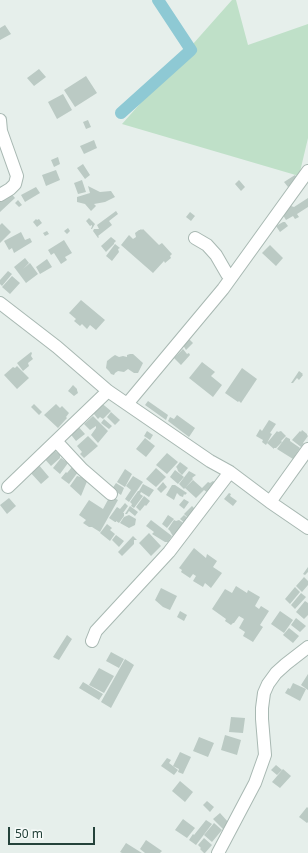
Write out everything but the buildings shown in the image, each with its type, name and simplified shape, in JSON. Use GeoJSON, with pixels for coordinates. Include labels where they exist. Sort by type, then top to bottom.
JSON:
{"type":"FeatureCollection","features":[{"type":"Feature","properties":{"kind":"street"},"geometry":{"type":"LineString","coordinates":[[0,120],[1,131],[17,176],[15,184],[0,195]]}},
{"type":"Feature","properties":{"kind":"street"},"geometry":{"type":"LineString","coordinates":[[127,404],[223,289],[308,171]]}},
{"type":"Feature","properties":{"kind":"street"},"geometry":{"type":"LineString","coordinates":[[195,238],[207,245],[216,255],[227,274],[231,277]]}},
{"type":"Feature","properties":{"kind":"street"},"geometry":{"type":"LineString","coordinates":[[0,303],[57,347],[108,391],[210,461],[230,472],[308,528]]}},
{"type":"Feature","properties":{"kind":"street"},"geometry":{"type":"LineString","coordinates":[[8,487],[108,391]]}},
{"type":"Feature","properties":{"kind":"street"},"geometry":{"type":"LineString","coordinates":[[56,441],[82,468],[111,494]]}},
{"type":"Feature","properties":{"kind":"street"},"geometry":{"type":"LineString","coordinates":[[270,502],[308,449]]}},
{"type":"Feature","properties":{"kind":"street"},"geometry":{"type":"LineString","coordinates":[[92,641],[96,631],[169,552],[230,472]]}},
{"type":"Feature","properties":{"kind":"street"},"geometry":{"type":"LineString","coordinates":[[218,853],[255,783],[266,755],[262,719],[264,693],[268,684],[276,673],[308,647]]}},
{"type":"Feature","properties":{"kind":"green space"},"geometry":{"type":"Polygon","coordinates":[[[232,0],[236,0],[248,45],[308,24],[308,138],[299,176],[122,124],[232,0]]]}},
{"type":"Feature","properties":{"kind":"waterway"},"geometry":{"type":"LineString","coordinates":[[121,113],[191,50],[158,0]]}}]}
